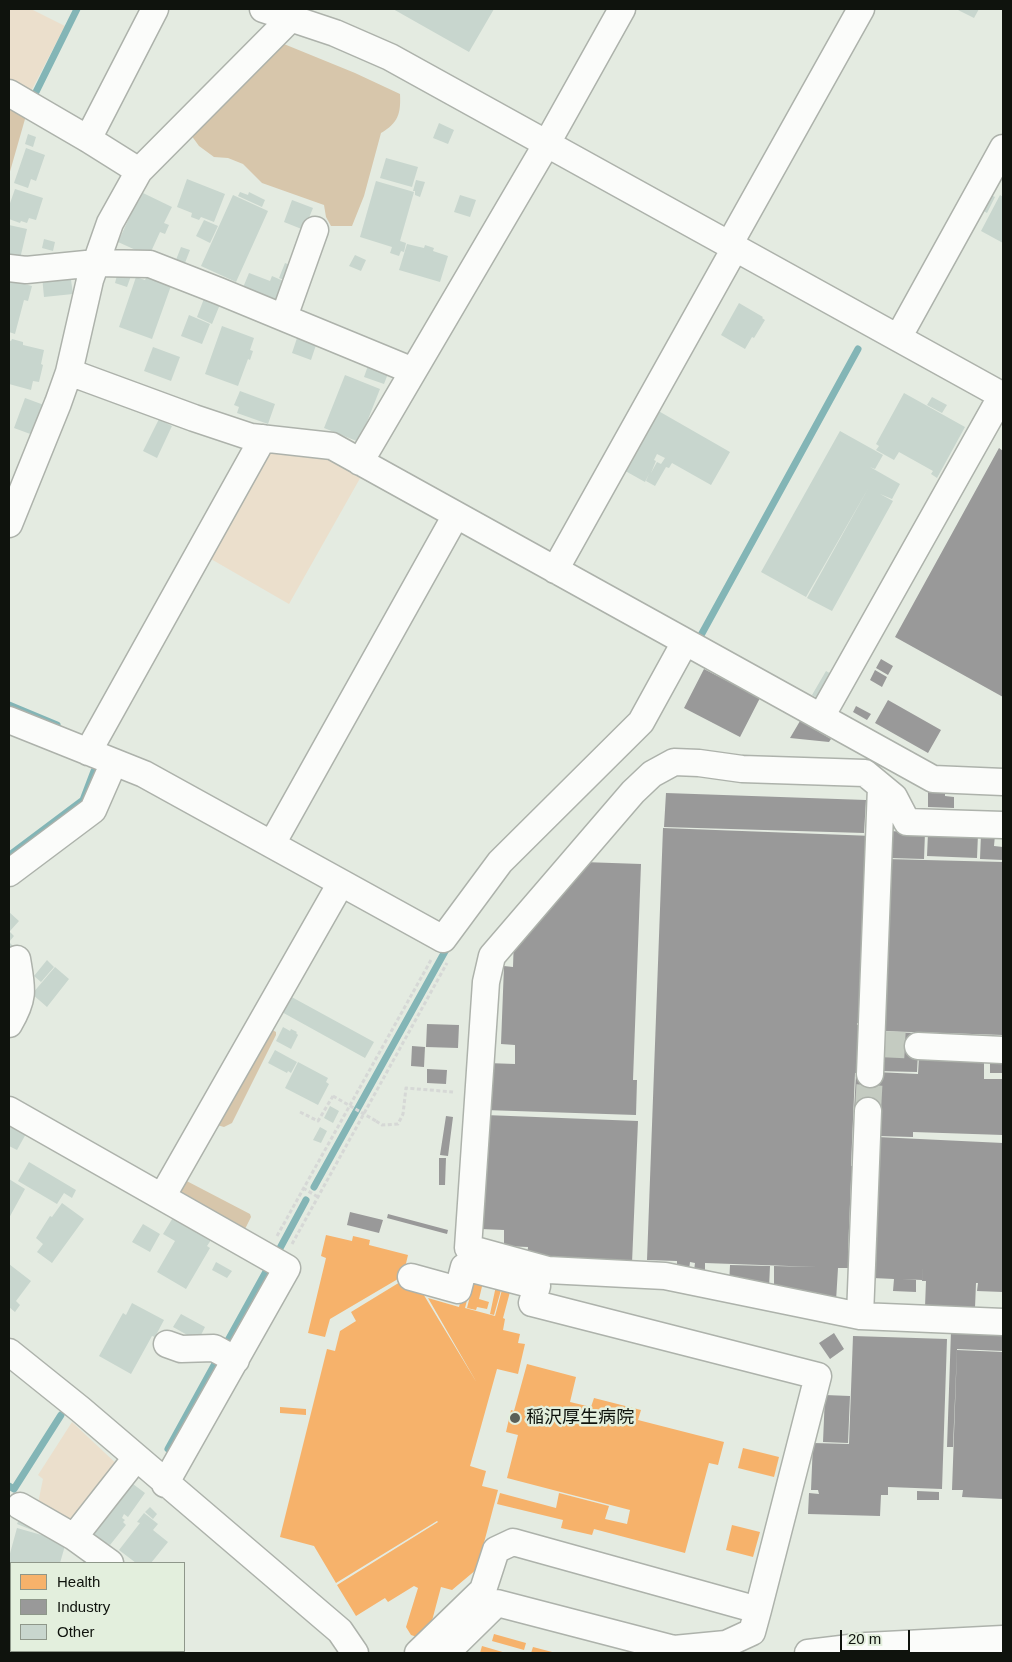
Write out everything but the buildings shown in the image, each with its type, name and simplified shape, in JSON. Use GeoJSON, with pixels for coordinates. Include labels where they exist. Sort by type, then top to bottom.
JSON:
{"type":"FeatureCollection","features":[{"type":"Feature","properties":{"kind":"street"},"geometry":{"type":"LineString","coordinates":[[88,138],[154,9]]}},
{"type":"Feature","properties":{"kind":"street"},"geometry":{"type":"LineString","coordinates":[[263,9],[300,16],[390,57],[546,145],[1003,396],[822,717]]}},
{"type":"Feature","properties":{"kind":"street"},"geometry":{"type":"LineString","coordinates":[[360,462],[546,145],[622,9]]}},
{"type":"Feature","properties":{"kind":"street"},"geometry":{"type":"LineString","coordinates":[[555,570],[861,9]]}},
{"type":"Feature","properties":{"kind":"street"},"geometry":{"type":"LineString","coordinates":[[10,518],[58,402],[68,372],[90,280],[110,223],[139,171],[300,16]]}},
{"type":"Feature","properties":{"kind":"street"},"geometry":{"type":"LineString","coordinates":[[9,93],[88,138],[139,171]]}},
{"type":"Feature","properties":{"kind":"street"},"geometry":{"type":"LineString","coordinates":[[898,338],[1003,148]]}},
{"type":"Feature","properties":{"kind":"street"},"geometry":{"type":"LineString","coordinates":[[284,317],[314,230]]}},
{"type":"Feature","properties":{"kind":"street"},"geometry":{"type":"LineString","coordinates":[[9,268],[26,270],[96,263],[150,264],[413,371]]}},
{"type":"Feature","properties":{"kind":"street"},"geometry":{"type":"LineString","coordinates":[[68,372],[252,437],[332,446],[933,779],[1003,782]]}},
{"type":"Feature","properties":{"kind":"street"},"geometry":{"type":"LineString","coordinates":[[88,752],[263,438]]}},
{"type":"Feature","properties":{"kind":"street"},"geometry":{"type":"LineString","coordinates":[[272,844],[456,515]]}},
{"type":"Feature","properties":{"kind":"street"},"geometry":{"type":"LineString","coordinates":[[9,720],[144,774],[443,939],[500,862],[641,722],[685,642]]}},
{"type":"Feature","properties":{"kind":"street"},"geometry":{"type":"LineString","coordinates":[[9,873],[93,810],[114,762]]}},
{"type":"Feature","properties":{"kind":"street"},"geometry":{"type":"LineString","coordinates":[[1003,825],[906,822],[894,797],[865,773],[742,769],[699,763],[674,762],[652,774],[633,792],[492,956],[486,982],[468,1248],[548,1270],[665,1276],[860,1316],[1003,1322]]}},
{"type":"Feature","properties":{"kind":"street"},"geometry":{"type":"LineString","coordinates":[[870,1074],[875,1044],[882,787]]}},
{"type":"Feature","properties":{"kind":"street"},"geometry":{"type":"LineString","coordinates":[[162,1197],[342,883]]}},
{"type":"Feature","properties":{"kind":"street"},"geometry":{"type":"LineString","coordinates":[[9,1024],[16,1012],[22,992],[17,960]]}},
{"type":"Feature","properties":{"kind":"street"},"geometry":{"type":"LineString","coordinates":[[918,1046],[1003,1050]]}},
{"type":"Feature","properties":{"kind":"street"},"geometry":{"type":"LineString","coordinates":[[9,1110],[287,1268],[165,1484]]}},
{"type":"Feature","properties":{"kind":"street"},"geometry":{"type":"LineString","coordinates":[[860,1316],[868,1111]]}},
{"type":"Feature","properties":{"kind":"street"},"geometry":{"type":"LineString","coordinates":[[411,1278],[458,1290],[464,1267],[537,1286],[532,1303],[818,1376],[752,1632],[726,1644],[674,1649],[490,1597]]}},
{"type":"Feature","properties":{"kind":"street"},"geometry":{"type":"LineString","coordinates":[[167,1344],[181,1348],[214,1348],[236,1360]]}},
{"type":"Feature","properties":{"kind":"street"},"geometry":{"type":"LineString","coordinates":[[9,1352],[80,1409],[165,1484],[340,1631],[355,1653]]}},
{"type":"Feature","properties":{"kind":"street"},"geometry":{"type":"LineString","coordinates":[[74,1537],[136,1458]]}},
{"type":"Feature","properties":{"kind":"street"},"geometry":{"type":"LineString","coordinates":[[20,1506],[74,1537],[109,1562]]}},
{"type":"Feature","properties":{"kind":"street"},"geometry":{"type":"LineString","coordinates":[[446,1653],[490,1597],[496,1550],[513,1542],[758,1610]]}},
{"type":"Feature","properties":{"kind":"street"},"geometry":{"type":"LineString","coordinates":[[418,1653],[490,1597]]}},
{"type":"Feature","properties":{"kind":"street"},"geometry":{"type":"LineString","coordinates":[[808,1653],[866,1646],[1003,1639]]}},
{"type":"Feature","properties":{"kind":"path"},"geometry":{"type":"LineString","coordinates":[[266,1256],[443,939]]}},
{"type":"Feature","properties":{"kind":"path"},"geometry":{"type":"LineString","coordinates":[[300,1112],[318,1121],[333,1096],[382,1124],[398,1124],[403,1114],[406,1088],[478,1094]]}},
{"type":"Feature","properties":{"kind":"path"},"geometry":{"type":"LineString","coordinates":[[303,1188],[318,1197]]}},
{"type":"Feature","properties":{"kind":"shaded area"},"geometry":{"type":"Polygon","coordinates":[[[9,9],[31,9],[65,26],[28,97],[9,86],[9,9]]]}},
{"type":"Feature","properties":{"kind":"shaded area"},"geometry":{"type":"Polygon","coordinates":[[[279,42],[355,73],[400,94],[399,112],[395,122],[381,133],[364,196],[352,226],[331,226],[326,217],[324,205],[262,183],[243,164],[228,158],[214,157],[199,146],[191,135],[279,42]]]}},
{"type":"Feature","properties":{"kind":"shaded area"},"geometry":{"type":"Polygon","coordinates":[[[9,102],[27,112],[9,175],[9,102]]]}},
{"type":"Feature","properties":{"kind":"shaded area"},"geometry":{"type":"Polygon","coordinates":[[[263,450],[332,456],[363,473],[289,604],[204,555],[263,450]]]}},
{"type":"Feature","properties":{"kind":"shaded area"},"geometry":{"type":"Polygon","coordinates":[[[265,1026],[276,1032],[276,1035],[232,1123],[224,1127],[217,1125],[265,1026]]]}},
{"type":"Feature","properties":{"kind":"shaded area"},"geometry":{"type":"Polygon","coordinates":[[[179,1177],[250,1214],[251,1217],[245,1229],[242,1231],[174,1192],[179,1177]]]}},
{"type":"Feature","properties":{"kind":"shaded area"},"geometry":{"type":"Polygon","coordinates":[[[72,1422],[121,1468],[73,1528],[37,1508],[43,1479],[38,1475],[72,1422]]]}},
{"type":"Feature","properties":{"kind":"waterway"},"geometry":{"type":"LineString","coordinates":[[34,96],[77,9]]}},
{"type":"Feature","properties":{"kind":"waterway"},"geometry":{"type":"LineString","coordinates":[[700,637],[858,349]]}},
{"type":"Feature","properties":{"kind":"waterway"},"geometry":{"type":"LineString","coordinates":[[9,705],[57,725]]}},
{"type":"Feature","properties":{"kind":"waterway"},"geometry":{"type":"LineString","coordinates":[[11,854],[83,800],[94,771]]}},
{"type":"Feature","properties":{"kind":"waterway"},"geometry":{"type":"LineString","coordinates":[[314,1187],[448,946]]}},
{"type":"Feature","properties":{"kind":"waterway"},"geometry":{"type":"LineString","coordinates":[[279,1250],[306,1200]]}},
{"type":"Feature","properties":{"kind":"waterway"},"geometry":{"type":"LineString","coordinates":[[226,1344],[268,1268]]}},
{"type":"Feature","properties":{"kind":"waterway"},"geometry":{"type":"LineString","coordinates":[[168,1449],[217,1360]]}},
{"type":"Feature","properties":{"kind":"waterway"},"geometry":{"type":"LineString","coordinates":[[9,1486],[14,1489],[61,1415]]}},
{"type":"Feature","properties":{"kind":"tunnel"},"geometry":{"type":"LineString","coordinates":[[879,1044],[918,1046]]}},
{"type":"Feature","properties":{"kind":"tunnel"},"geometry":{"type":"LineString","coordinates":[[868,1111],[870,1074]]}},
{"type":"Feature","properties":{"kind":"place","name":"稲沢厚生病院"},"geometry":{"type":"Point","coordinates":[515,1418]}}]}
